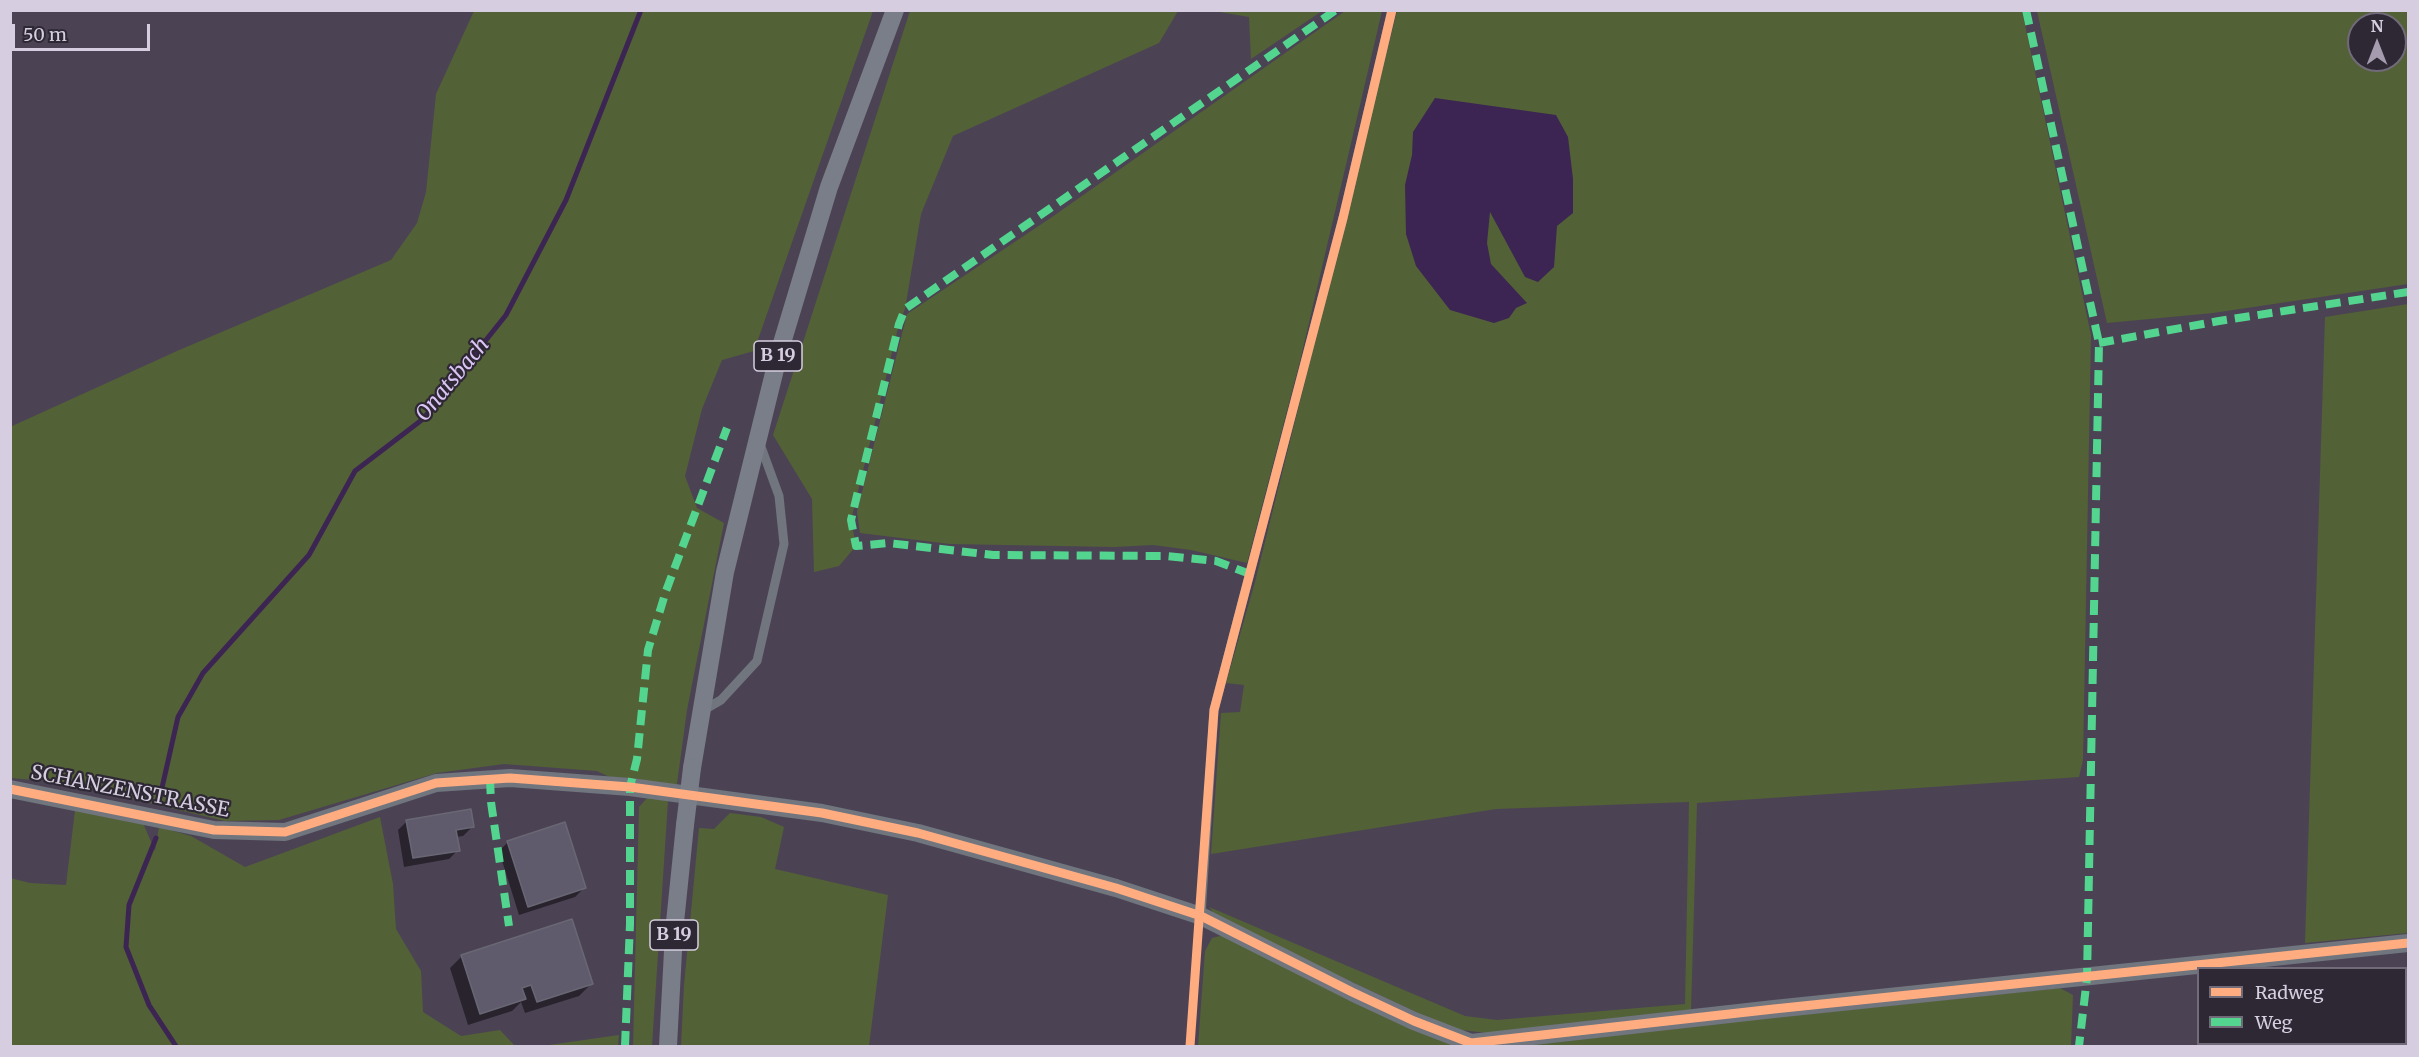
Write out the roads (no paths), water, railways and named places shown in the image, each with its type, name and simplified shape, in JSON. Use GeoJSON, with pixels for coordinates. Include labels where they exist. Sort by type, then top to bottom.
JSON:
{"type":"FeatureCollection","features":[{"type":"Feature","properties":{"kind":"main road","name":"B 19"},"geometry":{"type":"LineString","coordinates":[[668,1047],[674,932],[685,825],[700,712],[725,572],[782,342],[829,187],[895,10]]}},
{"type":"Feature","properties":{"kind":"street","name":"SCHANZENSTRASSE"},"geometry":{"type":"LineString","coordinates":[[10,789],[214,830],[285,832],[436,783],[510,778],[630,787],[822,813],[918,832],[1116,888],[1201,916],[1352,993],[1414,1022],[1471,1043],[1774,1008],[2409,943]]}},
{"type":"Feature","properties":{"kind":"lane"},"geometry":{"type":"LineString","coordinates":[[1201,916],[1214,710],[1343,218],[1392,10]]}},
{"type":"Feature","properties":{"kind":"lane"},"geometry":{"type":"LineString","coordinates":[[700,712],[721,700],[757,661],[784,544],[779,496],[757,436]]}},
{"type":"Feature","properties":{"kind":"waterway","name":"Onatsbach"},"geometry":{"type":"LineString","coordinates":[[159,801],[178,717],[203,673],[309,555],[355,471],[423,419],[506,315],[566,200],[641,10]]}},
{"type":"Feature","properties":{"kind":"waterway","name":"Onatsbach"},"geometry":{"type":"LineString","coordinates":[[156,838],[129,905],[126,947],[149,1005],[176,1046]]}}]}
